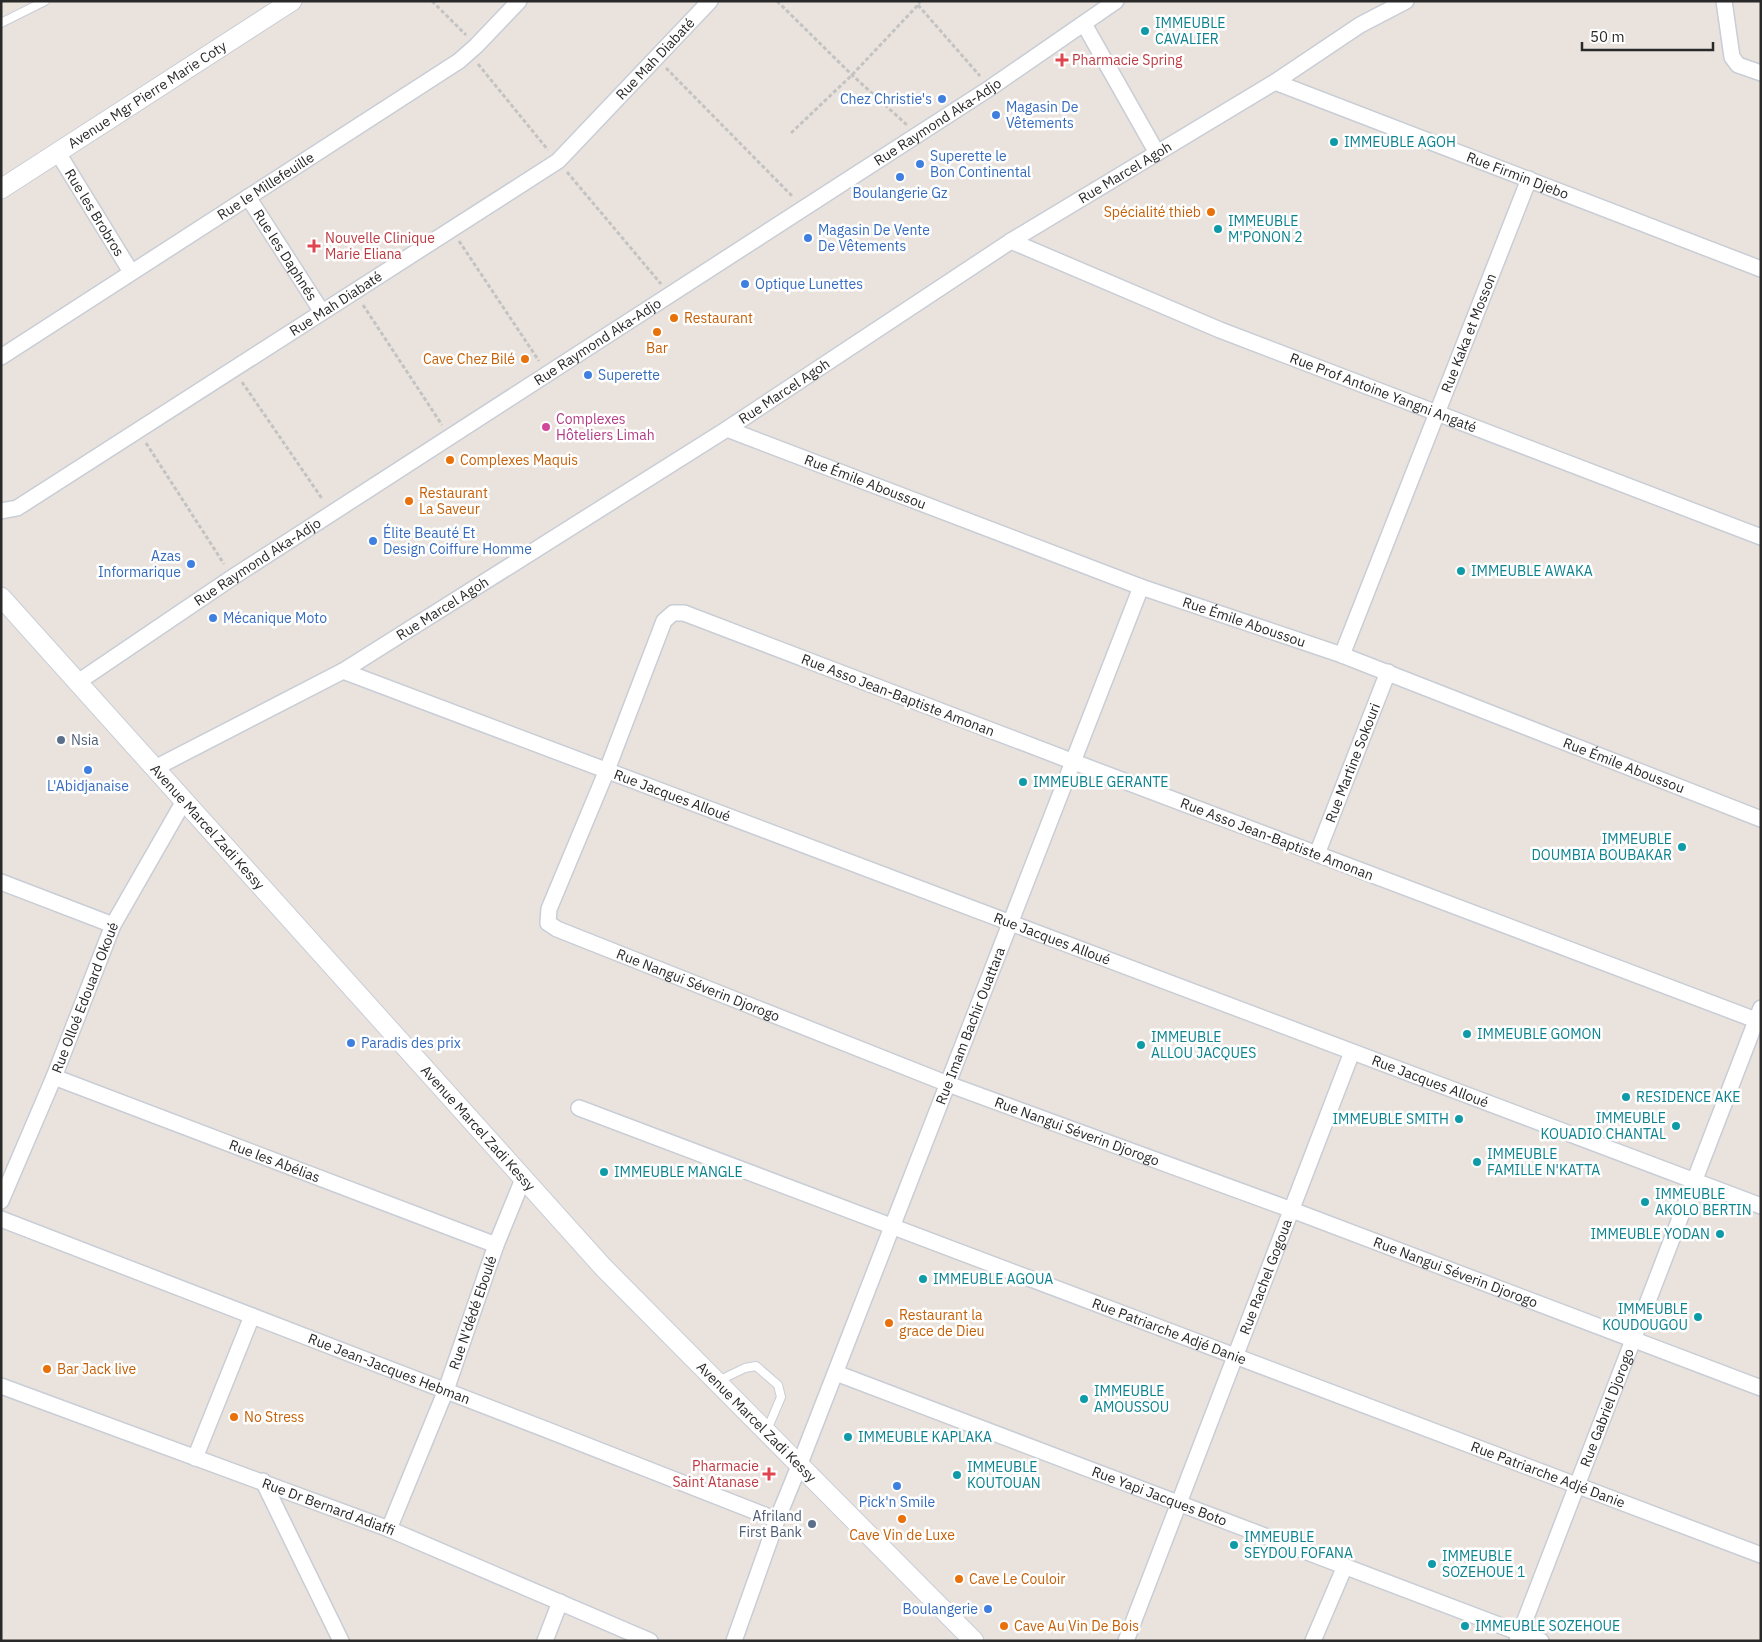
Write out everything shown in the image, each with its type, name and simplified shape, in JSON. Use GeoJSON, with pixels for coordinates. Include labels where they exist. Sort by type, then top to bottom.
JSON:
{"type":"FeatureCollection","features":[{"type":"Feature","properties":{"kind":"street","name":"Avenue Mgr Pierre Marie Coty"},"geometry":{"type":"LineString","coordinates":[[1,189],[292,1]]}},
{"type":"Feature","properties":{"kind":"street","name":"Rue le Millefeuille"},"geometry":{"type":"LineString","coordinates":[[1,357],[459,61],[519,1]]}},
{"type":"Feature","properties":{"kind":"street","name":"Rue Mah Diabaté"},"geometry":{"type":"LineString","coordinates":[[1,511],[18,508],[558,161],[710,1]]}},
{"type":"Feature","properties":{"kind":"street","name":"Rue Raymond Aka-Adjo"},"geometry":{"type":"LineString","coordinates":[[78,682],[233,577],[990,88],[1116,1]]}},
{"type":"Feature","properties":{"kind":"street","name":"Rue Marcel Agoh"},"geometry":{"type":"LineString","coordinates":[[155,768],[343,671],[727,429],[1011,241],[1275,82],[1360,25],[1406,1]]}},
{"type":"Feature","properties":{"kind":"street"},"geometry":{"type":"LineString","coordinates":[[1724,1],[1732,57],[1738,65],[1761,73]]}},
{"type":"Feature","properties":{"kind":"street"},"geometry":{"type":"LineString","coordinates":[[1084,24],[1157,153]]}},
{"type":"Feature","properties":{"kind":"street","name":"Rue Firmin Djebo"},"geometry":{"type":"LineString","coordinates":[[1275,82],[1761,269]]}},
{"type":"Feature","properties":{"kind":"street","name":"Rue les Brobros"},"geometry":{"type":"LineString","coordinates":[[58,153],[131,272]]}},
{"type":"Feature","properties":{"kind":"street","name":"Rue Kaka et Mosson"},"geometry":{"type":"LineString","coordinates":[[1342,655],[1528,179]]}},
{"type":"Feature","properties":{"kind":"street","name":"Rue les Daphnés"},"geometry":{"type":"LineString","coordinates":[[248,197],[322,312]]}},
{"type":"Feature","properties":{"kind":"street","name":"Rue Prof Antoine Yangni Angaté"},"geometry":{"type":"LineString","coordinates":[[1011,241],[1220,330],[1761,537]]}},
{"type":"Feature","properties":{"kind":"street","name":"Rue Émile Aboussou"},"geometry":{"type":"LineString","coordinates":[[727,429],[1141,587],[1388,672],[1761,819]]}},
{"type":"Feature","properties":{"kind":"street","name":"Rue Imam Bachir Ouattara"},"geometry":{"type":"LineString","coordinates":[[734,1641],[777,1520],[893,1227],[1141,587]]}},
{"type":"Feature","properties":{"kind":"street","name":"Avenue Marcel Zadi Kessy"},"geometry":{"type":"LineString","coordinates":[[1,597],[603,1267],[974,1641]]}},
{"type":"Feature","properties":{"kind":"street","name":"Rue Asso Jean-Baptiste Amonan"},"geometry":{"type":"LineString","coordinates":[[607,770],[664,621],[673,613],[684,613],[1317,854],[1759,1017]]}},
{"type":"Feature","properties":{"kind":"street","name":"Rue Jacques Alloué"},"geometry":{"type":"LineString","coordinates":[[343,671],[1761,1206]]}},
{"type":"Feature","properties":{"kind":"street","name":"Rue Martine Sokouri"},"geometry":{"type":"LineString","coordinates":[[1317,854],[1388,672]]}},
{"type":"Feature","properties":{"kind":"street","name":"Rue Nangui Séverin Djorogo"},"geometry":{"type":"LineString","coordinates":[[607,770],[549,909],[548,922],[557,929],[948,1084],[1292,1210],[1761,1388]]}},
{"type":"Feature","properties":{"kind":"street","name":"Rue Olloé Edouard Okoué"},"geometry":{"type":"LineString","coordinates":[[1,1201],[54,1077],[113,925],[184,801]]}},
{"type":"Feature","properties":{"kind":"street"},"geometry":{"type":"LineString","coordinates":[[1,882],[113,925]]}},
{"type":"Feature","properties":{"kind":"street","name":"Rue Gabriel Djorogo"},"geometry":{"type":"LineString","coordinates":[[1519,1636],[1759,1017]]}},
{"type":"Feature","properties":{"kind":"street","name":"Rue Rachel Gogoua"},"geometry":{"type":"LineString","coordinates":[[1126,1641],[1352,1052]]}},
{"type":"Feature","properties":{"kind":"street","name":"Rue les Abélias"},"geometry":{"type":"LineString","coordinates":[[54,1077],[496,1245]]}},
{"type":"Feature","properties":{"kind":"street","name":"Rue Patriarche Adjé Danie"},"geometry":{"type":"LineString","coordinates":[[579,1108],[1761,1555]]}},
{"type":"Feature","properties":{"kind":"street","name":"Rue N'dédé Eboulé"},"geometry":{"type":"LineString","coordinates":[[389,1529],[446,1390],[496,1245],[523,1179]]}},
{"type":"Feature","properties":{"kind":"street","name":"Rue Jean-Jacques Hebman"},"geometry":{"type":"LineString","coordinates":[[1,1219],[446,1390],[777,1520]]}},
{"type":"Feature","properties":{"kind":"street"},"geometry":{"type":"LineString","coordinates":[[195,1458],[252,1316]]}},
{"type":"Feature","properties":{"kind":"street","name":"Rue Yapi Jacques Boto"},"geometry":{"type":"LineString","coordinates":[[836,1373],[1345,1566],[1519,1636],[1541,1641]]}},
{"type":"Feature","properties":{"kind":"street","name":"Rue Dr Bernard Adiaffi"},"geometry":{"type":"LineString","coordinates":[[1,1386],[389,1529],[650,1641]]}},
{"type":"Feature","properties":{"kind":"street"},"geometry":{"type":"LineString","coordinates":[[263,1482],[341,1641]]}},
{"type":"Feature","properties":{"kind":"street"},"geometry":{"type":"LineString","coordinates":[[1313,1641],[1345,1566]]}},
{"type":"Feature","properties":{"kind":"street"},"geometry":{"type":"LineString","coordinates":[[544,1641],[560,1602]]}},
{"type":"Feature","properties":{"kind":"lane"},"geometry":{"type":"LineString","coordinates":[[1,23],[45,1]]}},
{"type":"Feature","properties":{"kind":"lane"},"geometry":{"type":"LineString","coordinates":[[716,1382],[745,1368],[756,1366],[778,1385],[781,1397],[766,1433]]}},
{"type":"Feature","properties":{"kind":"path"},"geometry":{"type":"LineString","coordinates":[[432,1],[476,46]]}},
{"type":"Feature","properties":{"kind":"path"},"geometry":{"type":"LineString","coordinates":[[777,1],[852,75],[918,134]]}},
{"type":"Feature","properties":{"kind":"path"},"geometry":{"type":"LineString","coordinates":[[791,133],[852,75],[919,3],[990,88]]}},
{"type":"Feature","properties":{"kind":"path"},"geometry":{"type":"LineString","coordinates":[[657,58],[804,208]]}},
{"type":"Feature","properties":{"kind":"path"},"geometry":{"type":"LineString","coordinates":[[452,230],[547,374]]}},
{"type":"Feature","properties":{"kind":"path"},"geometry":{"type":"LineString","coordinates":[[354,292],[450,438]]}},
{"type":"Feature","properties":{"kind":"path"},"geometry":{"type":"LineString","coordinates":[[233,369],[332,513]]}},
{"type":"Feature","properties":{"kind":"path"},"geometry":{"type":"LineString","coordinates":[[138,430],[233,577]]}},
{"type":"Feature","properties":{"kind":"place","name":"IMMEUBLE CAVALIER"},"geometry":{"type":"Point","coordinates":[1145,31]}},
{"type":"Feature","properties":{"kind":"place","name":"Pharmacie Spring"},"geometry":{"type":"Point","coordinates":[1062,60]}},
{"type":"Feature","properties":{"kind":"place","name":"Chez Christie's"},"geometry":{"type":"Point","coordinates":[942,99]}},
{"type":"Feature","properties":{"kind":"place","name":"Magasin De Vêtements"},"geometry":{"type":"Point","coordinates":[996,115]}},
{"type":"Feature","properties":{"kind":"place","name":"IMMEUBLE AGOH"},"geometry":{"type":"Point","coordinates":[1334,142]}},
{"type":"Feature","properties":{"kind":"place","name":"Superette le Bon Continental"},"geometry":{"type":"Point","coordinates":[920,164]}},
{"type":"Feature","properties":{"kind":"place","name":"Boulangerie Gz"},"geometry":{"type":"Point","coordinates":[900,177]}},
{"type":"Feature","properties":{"kind":"place","name":"Spécialité thieb"},"geometry":{"type":"Point","coordinates":[1211,212]}},
{"type":"Feature","properties":{"kind":"place","name":"IMMEUBLE M'PONON 2"},"geometry":{"type":"Point","coordinates":[1218,229]}},
{"type":"Feature","properties":{"kind":"place","name":"Magasin De Vente De Vêtements"},"geometry":{"type":"Point","coordinates":[808,238]}},
{"type":"Feature","properties":{"kind":"place","name":"Nouvelle Clinique Marie Eliana"},"geometry":{"type":"Point","coordinates":[314,246]}},
{"type":"Feature","properties":{"kind":"place","name":"Optique Lunettes"},"geometry":{"type":"Point","coordinates":[745,284]}},
{"type":"Feature","properties":{"kind":"place","name":"Restaurant"},"geometry":{"type":"Point","coordinates":[674,318]}},
{"type":"Feature","properties":{"kind":"place","name":"Bar"},"geometry":{"type":"Point","coordinates":[657,332]}},
{"type":"Feature","properties":{"kind":"place","name":"Cave Chez Bilé"},"geometry":{"type":"Point","coordinates":[525,359]}},
{"type":"Feature","properties":{"kind":"place","name":"Superette"},"geometry":{"type":"Point","coordinates":[588,375]}},
{"type":"Feature","properties":{"kind":"place","name":"Complexes Hôteliers Limah"},"geometry":{"type":"Point","coordinates":[546,427]}},
{"type":"Feature","properties":{"kind":"place","name":"Complexes Maquis"},"geometry":{"type":"Point","coordinates":[450,460]}},
{"type":"Feature","properties":{"kind":"place","name":"Restaurant La Saveur"},"geometry":{"type":"Point","coordinates":[409,501]}},
{"type":"Feature","properties":{"kind":"place","name":"Élite Beauté Et Design Coiffure Homme"},"geometry":{"type":"Point","coordinates":[373,541]}},
{"type":"Feature","properties":{"kind":"place","name":"Azas Informarique"},"geometry":{"type":"Point","coordinates":[191,564]}},
{"type":"Feature","properties":{"kind":"place","name":"IMMEUBLE AWAKA"},"geometry":{"type":"Point","coordinates":[1461,571]}},
{"type":"Feature","properties":{"kind":"place","name":"Mécanique Moto"},"geometry":{"type":"Point","coordinates":[213,618]}},
{"type":"Feature","properties":{"kind":"place","name":"Nsia"},"geometry":{"type":"Point","coordinates":[61,740]}},
{"type":"Feature","properties":{"kind":"place","name":"L'Abidjanaise"},"geometry":{"type":"Point","coordinates":[88,770]}},
{"type":"Feature","properties":{"kind":"place","name":"IMMEUBLE GERANTE"},"geometry":{"type":"Point","coordinates":[1023,782]}},
{"type":"Feature","properties":{"kind":"place","name":"IMMEUBLE DOUMBIA BOUBAKAR"},"geometry":{"type":"Point","coordinates":[1682,847]}},
{"type":"Feature","properties":{"kind":"place","name":"IMMEUBLE GOMON"},"geometry":{"type":"Point","coordinates":[1467,1034]}},
{"type":"Feature","properties":{"kind":"place","name":"Paradis des prix"},"geometry":{"type":"Point","coordinates":[351,1043]}},
{"type":"Feature","properties":{"kind":"place","name":"IMMEUBLE ALLOU JACQUES"},"geometry":{"type":"Point","coordinates":[1141,1045]}},
{"type":"Feature","properties":{"kind":"place","name":"RESIDENCE AKE"},"geometry":{"type":"Point","coordinates":[1626,1097]}},
{"type":"Feature","properties":{"kind":"place","name":"IMMEUBLE SMITH"},"geometry":{"type":"Point","coordinates":[1459,1119]}},
{"type":"Feature","properties":{"kind":"place","name":"IMMEUBLE KOUADIO CHANTAL"},"geometry":{"type":"Point","coordinates":[1676,1126]}},
{"type":"Feature","properties":{"kind":"place","name":"IMMEUBLE FAMILLE N'KATTA"},"geometry":{"type":"Point","coordinates":[1477,1162]}},
{"type":"Feature","properties":{"kind":"place","name":"IMMEUBLE MANGLE"},"geometry":{"type":"Point","coordinates":[604,1172]}},
{"type":"Feature","properties":{"kind":"place","name":"IMMEUBLE AKOLO BERTIN"},"geometry":{"type":"Point","coordinates":[1645,1202]}},
{"type":"Feature","properties":{"kind":"place","name":"IMMEUBLE YODAN"},"geometry":{"type":"Point","coordinates":[1720,1234]}},
{"type":"Feature","properties":{"kind":"place","name":"IMMEUBLE AGOUA"},"geometry":{"type":"Point","coordinates":[923,1279]}},
{"type":"Feature","properties":{"kind":"place","name":"IMMEUBLE KOUDOUGOU"},"geometry":{"type":"Point","coordinates":[1698,1317]}},
{"type":"Feature","properties":{"kind":"place","name":"Restaurant la grace de Dieu"},"geometry":{"type":"Point","coordinates":[889,1323]}},
{"type":"Feature","properties":{"kind":"place","name":"Bar Jack live"},"geometry":{"type":"Point","coordinates":[47,1369]}},
{"type":"Feature","properties":{"kind":"place","name":"IMMEUBLE AMOUSSOU"},"geometry":{"type":"Point","coordinates":[1084,1399]}},
{"type":"Feature","properties":{"kind":"place","name":"No Stress"},"geometry":{"type":"Point","coordinates":[234,1417]}},
{"type":"Feature","properties":{"kind":"place","name":"IMMEUBLE KAPLAKA"},"geometry":{"type":"Point","coordinates":[848,1437]}},
{"type":"Feature","properties":{"kind":"place","name":"Pharmacie Saint Atanase"},"geometry":{"type":"Point","coordinates":[769,1474]}},
{"type":"Feature","properties":{"kind":"place","name":"IMMEUBLE KOUTOUAN"},"geometry":{"type":"Point","coordinates":[957,1475]}},
{"type":"Feature","properties":{"kind":"place","name":"Pick'n Smile"},"geometry":{"type":"Point","coordinates":[897,1486]}},
{"type":"Feature","properties":{"kind":"place","name":"Cave Vin de Luxe"},"geometry":{"type":"Point","coordinates":[902,1519]}},
{"type":"Feature","properties":{"kind":"place","name":"Afriland First Bank"},"geometry":{"type":"Point","coordinates":[812,1524]}},
{"type":"Feature","properties":{"kind":"place","name":"IMMEUBLE SEYDOU FOFANA"},"geometry":{"type":"Point","coordinates":[1234,1545]}},
{"type":"Feature","properties":{"kind":"place","name":"IMMEUBLE SOZEHOUE 1"},"geometry":{"type":"Point","coordinates":[1432,1564]}},
{"type":"Feature","properties":{"kind":"place","name":"Cave Le Couloir"},"geometry":{"type":"Point","coordinates":[959,1579]}},
{"type":"Feature","properties":{"kind":"place","name":"Boulangerie"},"geometry":{"type":"Point","coordinates":[988,1609]}},
{"type":"Feature","properties":{"kind":"place","name":"Cave Au Vin De Bois"},"geometry":{"type":"Point","coordinates":[1004,1626]}},
{"type":"Feature","properties":{"kind":"place","name":"IMMEUBLE SOZEHOUE"},"geometry":{"type":"Point","coordinates":[1465,1626]}}]}
